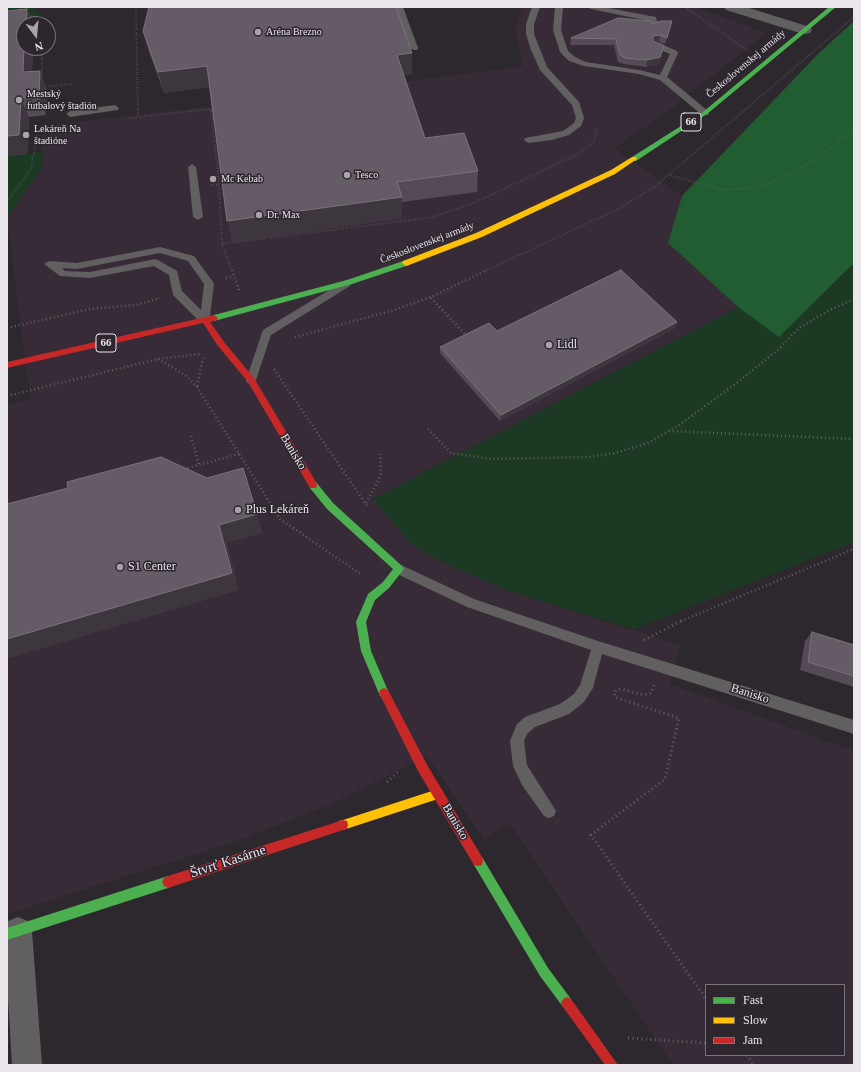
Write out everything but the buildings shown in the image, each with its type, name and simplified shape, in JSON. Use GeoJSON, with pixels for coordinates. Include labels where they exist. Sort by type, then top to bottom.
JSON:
{"type":"FeatureCollection","features":[{"type":"Feature","properties":{"kind":"main road","name":"66"},"geometry":{"type":"LineString","coordinates":[[805,30],[833,7]]}},
{"type":"Feature","properties":{"kind":"main road","name":"Československej armády"},"geometry":{"type":"LineString","coordinates":[[7,365],[246,310],[349,282],[441,251],[565,196],[613,172],[705,113],[766,64],[805,30]]}},
{"type":"Feature","properties":{"kind":"main road","name":"Banisko"},"geometry":{"type":"LineString","coordinates":[[205,320],[221,344],[251,380],[312,484],[330,506],[399,569],[386,586],[371,597],[361,622],[366,651],[390,705],[422,767],[438,794],[544,972],[612,1065]]}},
{"type":"Feature","properties":{"kind":"main road","name":"Štvrť Kasárne"},"geometry":{"type":"LineString","coordinates":[[12,933],[438,794]]}},
{"type":"Feature","properties":{"kind":"street"},"geometry":{"type":"LineString","coordinates":[[731,7],[805,30]]}},
{"type":"Feature","properties":{"kind":"street","name":"Štvrť Kasárne"},"geometry":{"type":"LineString","coordinates":[[12,933],[27,1065]]}},
{"type":"Feature","properties":{"kind":"lane"},"geometry":{"type":"LineString","coordinates":[[398,7],[414,48]]}},
{"type":"Feature","properties":{"kind":"lane"},"geometry":{"type":"LineString","coordinates":[[528,140],[552,137],[566,133],[578,124],[580,118],[576,104],[543,68],[535,50],[530,34],[530,24],[536,7]]}},
{"type":"Feature","properties":{"kind":"lane"},"geometry":{"type":"LineString","coordinates":[[559,7],[557,30],[564,52],[572,59],[584,64],[639,72],[663,78],[705,113]]}},
{"type":"Feature","properties":{"kind":"lane"},"geometry":{"type":"LineString","coordinates":[[591,7],[653,19],[654,27]]}},
{"type":"Feature","properties":{"kind":"lane"},"geometry":{"type":"LineString","coordinates":[[656,45],[674,53],[663,78]]}},
{"type":"Feature","properties":{"kind":"lane"},"geometry":{"type":"LineString","coordinates":[[70,114],[114,108]]}},
{"type":"Feature","properties":{"kind":"lane"},"geometry":{"type":"LineString","coordinates":[[192,167],[198,217]]}},
{"type":"Feature","properties":{"kind":"lane"},"geometry":{"type":"LineString","coordinates":[[160,250],[191,258],[209,284],[205,320],[177,292],[174,273],[155,262],[90,274],[63,274],[50,264],[77,266],[160,250]]}},
{"type":"Feature","properties":{"kind":"lane"},"geometry":{"type":"LineString","coordinates":[[251,380],[267,334],[349,282]]}},
{"type":"Feature","properties":{"kind":"lane","name":"Banisko"},"geometry":{"type":"LineString","coordinates":[[399,569],[471,603],[598,647],[854,726]]}},
{"type":"Feature","properties":{"kind":"lane"},"geometry":{"type":"LineString","coordinates":[[549,811],[527,780],[520,766],[517,741],[522,729],[530,722],[564,709],[579,698],[586,688],[598,647]]}},
{"type":"Feature","properties":{"kind":"path"},"geometry":{"type":"LineString","coordinates":[[18,7],[32,16]]}},
{"type":"Feature","properties":{"kind":"path"},"geometry":{"type":"LineString","coordinates":[[137,7],[138,117]]}},
{"type":"Feature","properties":{"kind":"path"},"geometry":{"type":"LineString","coordinates":[[685,7],[784,77]]}},
{"type":"Feature","properties":{"kind":"path"},"geometry":{"type":"LineString","coordinates":[[42,56],[42,80]]}},
{"type":"Feature","properties":{"kind":"path"},"geometry":{"type":"LineString","coordinates":[[42,88],[72,84]]}},
{"type":"Feature","properties":{"kind":"path"},"geometry":{"type":"LineString","coordinates":[[123,119],[211,109],[219,185],[222,244],[246,310]]}},
{"type":"Feature","properties":{"kind":"path"},"geometry":{"type":"LineString","coordinates":[[222,244],[433,217],[476,202],[552,167],[580,152],[594,141],[597,132],[596,124]]}},
{"type":"Feature","properties":{"kind":"path"},"geometry":{"type":"LineString","coordinates":[[7,202],[31,170],[38,130],[63,126]]}},
{"type":"Feature","properties":{"kind":"path"},"geometry":{"type":"LineString","coordinates":[[669,175],[721,190],[752,188],[786,177],[824,154],[854,129]]}},
{"type":"Feature","properties":{"kind":"path"},"geometry":{"type":"LineString","coordinates":[[194,186],[219,185]]}},
{"type":"Feature","properties":{"kind":"path"},"geometry":{"type":"LineString","coordinates":[[209,284],[234,276]]}},
{"type":"Feature","properties":{"kind":"path"},"geometry":{"type":"LineString","coordinates":[[7,328],[90,309],[136,306],[177,292]]}},
{"type":"Feature","properties":{"kind":"path"},"geometry":{"type":"LineString","coordinates":[[431,298],[466,336]]}},
{"type":"Feature","properties":{"kind":"path"},"geometry":{"type":"LineString","coordinates":[[428,429],[450,453],[492,459],[588,457],[615,454],[648,443],[668,431],[738,382],[779,350],[799,328],[830,310],[854,299]]}},
{"type":"Feature","properties":{"kind":"path"},"geometry":{"type":"LineString","coordinates":[[7,396],[158,359],[204,353],[197,387]]}},
{"type":"Feature","properties":{"kind":"path"},"geometry":{"type":"LineString","coordinates":[[158,359],[185,375],[197,387],[280,519],[359,573],[360,578]]}},
{"type":"Feature","properties":{"kind":"path"},"geometry":{"type":"LineString","coordinates":[[273,368],[370,510]]}},
{"type":"Feature","properties":{"kind":"path"},"geometry":{"type":"LineString","coordinates":[[668,431],[854,439]]}},
{"type":"Feature","properties":{"kind":"path"},"geometry":{"type":"LineString","coordinates":[[191,436],[199,465]]}},
{"type":"Feature","properties":{"kind":"path"},"geometry":{"type":"LineString","coordinates":[[184,469],[239,454]]}},
{"type":"Feature","properties":{"kind":"path"},"geometry":{"type":"LineString","coordinates":[[366,504],[381,475],[380,454]]}},
{"type":"Feature","properties":{"kind":"path"},"geometry":{"type":"LineString","coordinates":[[705,997],[591,835],[665,779],[679,718],[620,699],[615,697],[614,693],[616,690],[621,689],[644,695],[651,693],[667,650],[640,642],[685,619],[854,549]]}},
{"type":"Feature","properties":{"kind":"path"},"geometry":{"type":"LineString","coordinates":[[359,573],[385,556]]}},
{"type":"Feature","properties":{"kind":"path"},"geometry":{"type":"LineString","coordinates":[[386,783],[403,767]]}},
{"type":"Feature","properties":{"kind":"path"},"geometry":{"type":"LineString","coordinates":[[748,1056],[754,1065]]}},
{"type":"Feature","properties":{"kind":"shaded area"},"geometry":{"type":"Polygon","coordinates":[[[522,7],[697,7],[766,33],[662,116],[614,148],[682,196],[669,244],[738,307],[373,499],[506,590],[681,645],[670,684],[854,751],[854,1065],[673,1065],[510,824],[484,839],[427,756],[327,806],[234,842],[7,914],[7,405],[30,399],[7,218],[42,167],[44,126],[299,96],[523,66],[515,27],[522,7]]]}},
{"type":"Feature","properties":{"kind":"green space","name":"Mestský futbalový štadión"},"geometry":{"type":"Polygon","coordinates":[[[7,7],[31,7],[43,16],[16,16],[16,56],[33,56],[27,154],[43,152],[42,167],[7,218],[7,7]]]}},
{"type":"Feature","properties":{"kind":"green space"},"geometry":{"type":"Polygon","coordinates":[[[854,21],[854,263],[779,337],[738,307],[668,243],[682,196],[819,53],[854,21]]]}},
{"type":"Feature","properties":{"kind":"green space"},"geometry":{"type":"Polygon","coordinates":[[[854,263],[854,542],[634,629],[506,590],[433,558],[410,543],[373,499],[738,307],[779,337],[854,263]]]}},
{"type":"Feature","properties":{"kind":"traffic: fast"},"geometry":{"type":"LineString","coordinates":[[634,159],[705,113],[833,7]]}},
{"type":"Feature","properties":{"kind":"traffic: fast"},"geometry":{"type":"LineString","coordinates":[[214,318],[349,282],[406,263]]}},
{"type":"Feature","properties":{"kind":"traffic: fast"},"geometry":{"type":"LineString","coordinates":[[313,485],[330,506],[399,569],[386,585],[371,597],[361,622],[366,651],[384,693]]}},
{"type":"Feature","properties":{"kind":"traffic: fast"},"geometry":{"type":"LineString","coordinates":[[478,861],[544,972],[567,1003]]}},
{"type":"Feature","properties":{"kind":"traffic: fast"},"geometry":{"type":"LineString","coordinates":[[7,934],[168,882]]}},
{"type":"Feature","properties":{"kind":"traffic: slow"},"geometry":{"type":"LineString","coordinates":[[406,263],[479,235],[613,172],[634,159]]}},
{"type":"Feature","properties":{"kind":"traffic: slow"},"geometry":{"type":"LineString","coordinates":[[343,825],[438,794]]}},
{"type":"Feature","properties":{"kind":"traffic: jam"},"geometry":{"type":"LineString","coordinates":[[7,365],[214,318]]}},
{"type":"Feature","properties":{"kind":"traffic: jam"},"geometry":{"type":"LineString","coordinates":[[205,320],[221,344],[251,380],[313,485]]}},
{"type":"Feature","properties":{"kind":"traffic: jam"},"geometry":{"type":"LineString","coordinates":[[384,693],[422,767],[478,861]]}},
{"type":"Feature","properties":{"kind":"traffic: jam"},"geometry":{"type":"LineString","coordinates":[[168,882],[343,825]]}},
{"type":"Feature","properties":{"kind":"traffic: jam"},"geometry":{"type":"LineString","coordinates":[[567,1003],[612,1065]]}},
{"type":"Feature","properties":{"kind":"place","name":"Aréna Brezno"},"geometry":{"type":"Point","coordinates":[258,32]}},
{"type":"Feature","properties":{"kind":"place","name":"Mestský futbalový štadión"},"geometry":{"type":"Point","coordinates":[19,100]}},
{"type":"Feature","properties":{"kind":"place","name":"Lekáreň Na štadióne"},"geometry":{"type":"Point","coordinates":[26,135]}},
{"type":"Feature","properties":{"kind":"place","name":"Tesco"},"geometry":{"type":"Point","coordinates":[347,175]}},
{"type":"Feature","properties":{"kind":"place","name":"Mc Kebab"},"geometry":{"type":"Point","coordinates":[213,179]}},
{"type":"Feature","properties":{"kind":"place","name":"Dr. Max"},"geometry":{"type":"Point","coordinates":[259,215]}},
{"type":"Feature","properties":{"kind":"place","name":"Lidl"},"geometry":{"type":"Point","coordinates":[549,345]}},
{"type":"Feature","properties":{"kind":"place","name":"Plus Lekáreň"},"geometry":{"type":"Point","coordinates":[238,510]}},
{"type":"Feature","properties":{"kind":"place","name":"S1 Center"},"geometry":{"type":"Point","coordinates":[120,567]}}]}
